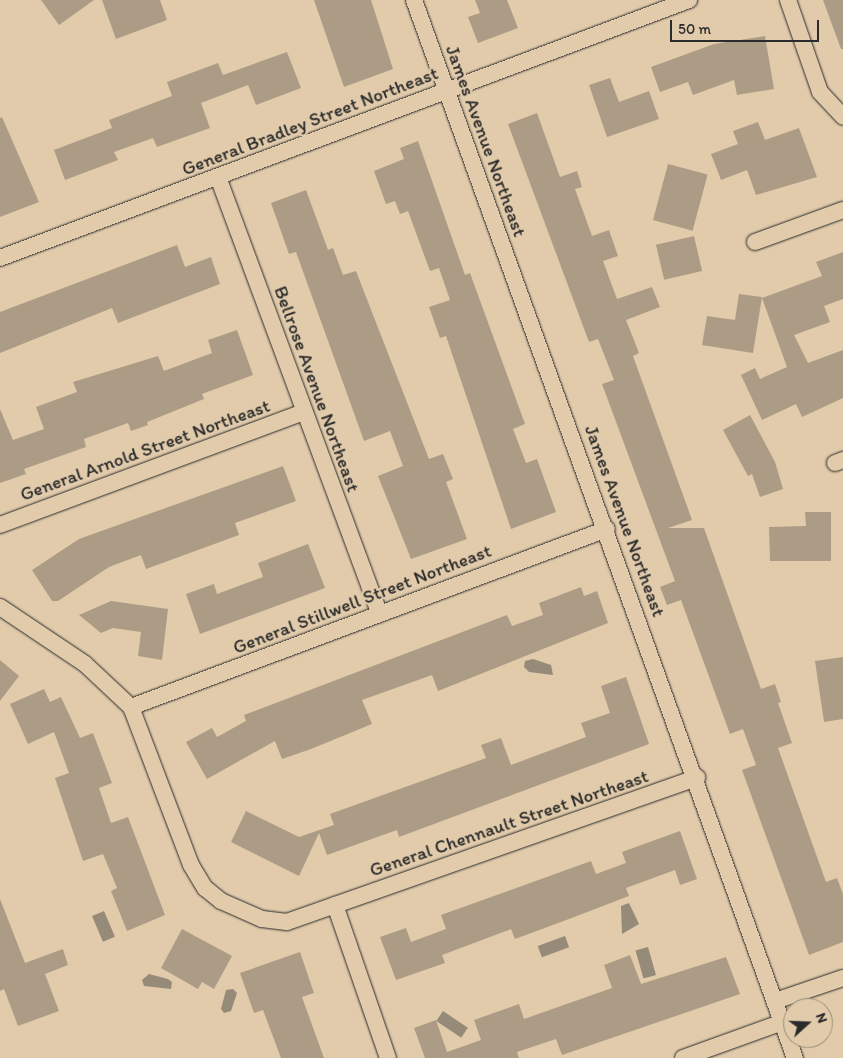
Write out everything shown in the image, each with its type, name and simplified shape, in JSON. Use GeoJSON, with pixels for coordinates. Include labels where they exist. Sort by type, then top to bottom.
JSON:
{"type":"FeatureCollection","features":[{"type":"Feature","properties":{"kind":"street","name":"James Avenue Northeast"},"geometry":{"type":"LineString","coordinates":[[414,0],[697,778],[795,1058]]}},
{"type":"Feature","properties":{"kind":"street","name":"General Bradley Street Northeast"},"geometry":{"type":"LineString","coordinates":[[0,258],[689,0]]}},
{"type":"Feature","properties":{"kind":"street"},"geometry":{"type":"LineString","coordinates":[[788,0],[820,92],[843,118]]}},
{"type":"Feature","properties":{"kind":"street","name":"Bellrose Avenue Northeast"},"geometry":{"type":"LineString","coordinates":[[218,177],[380,614]]}},
{"type":"Feature","properties":{"kind":"street"},"geometry":{"type":"LineString","coordinates":[[755,242],[843,210]]}},
{"type":"Feature","properties":{"kind":"street","name":"General Arnold Street Northeast"},"geometry":{"type":"LineString","coordinates":[[0,525],[304,412]]}},
{"type":"Feature","properties":{"kind":"street","name":"General Stillwell Street Northeast"},"geometry":{"type":"LineString","coordinates":[[131,707],[607,529]]}},
{"type":"Feature","properties":{"kind":"street"},"geometry":{"type":"LineString","coordinates":[[0,607],[85,664],[131,707]]}},
{"type":"Feature","properties":{"kind":"street","name":"General Chennault Street Northeast"},"geometry":{"type":"LineString","coordinates":[[131,707],[191,865],[205,888],[221,901],[262,919],[287,922],[697,778]]}},
{"type":"Feature","properties":{"kind":"street"},"geometry":{"type":"LineString","coordinates":[[335,905],[388,1058]]}},
{"type":"Feature","properties":{"kind":"street"},"geometry":{"type":"LineString","coordinates":[[776,1001],[843,978]]}},
{"type":"Feature","properties":{"kind":"street"},"geometry":{"type":"LineString","coordinates":[[684,1058],[782,1022]]}},
{"type":"Feature","properties":{"kind":"shaded area"},"geometry":{"type":"Polygon","coordinates":[[[533,659],[551,665],[553,675],[529,672],[524,667],[525,661],[533,659]]]}},
{"type":"Feature","properties":{"kind":"shaded area"},"geometry":{"type":"Polygon","coordinates":[[[629,903],[639,924],[622,934],[621,906],[629,903]]]}},
{"type":"Feature","properties":{"kind":"shaded area"},"geometry":{"type":"Polygon","coordinates":[[[104,911],[115,937],[103,942],[92,916],[104,911]]]}},
{"type":"Feature","properties":{"kind":"shaded area"},"geometry":{"type":"Polygon","coordinates":[[[565,936],[569,947],[542,957],[538,946],[565,936]]]}},
{"type":"Feature","properties":{"kind":"shaded area"},"geometry":{"type":"Polygon","coordinates":[[[648,947],[656,975],[643,978],[636,951],[648,947]]]}},
{"type":"Feature","properties":{"kind":"shaded area"},"geometry":{"type":"Polygon","coordinates":[[[149,974],[168,979],[172,982],[171,989],[144,986],[142,980],[149,974]]]}},
{"type":"Feature","properties":{"kind":"shaded area"},"geometry":{"type":"Polygon","coordinates":[[[233,989],[237,993],[231,1011],[224,1013],[221,1009],[226,990],[233,989]]]}},
{"type":"Feature","properties":{"kind":"shaded area"},"geometry":{"type":"Polygon","coordinates":[[[443,1011],[468,1028],[461,1038],[436,1021],[443,1011]]]}},
{"type":"Feature","properties":{"kind":"building"},"geometry":{"type":"Polygon","coordinates":[[[41,0],[94,0],[59,25],[41,0]]]}},
{"type":"Feature","properties":{"kind":"building"},"geometry":{"type":"Polygon","coordinates":[[[102,0],[160,0],[167,20],[116,39],[102,0]]]}},
{"type":"Feature","properties":{"kind":"building"},"geometry":{"type":"Polygon","coordinates":[[[314,0],[371,0],[393,69],[344,87],[314,0]]]}},
{"type":"Feature","properties":{"kind":"building"},"geometry":{"type":"Polygon","coordinates":[[[475,0],[507,0],[518,28],[478,43],[468,17],[480,13],[475,0]]]}},
{"type":"Feature","properties":{"kind":"building"},"geometry":{"type":"Polygon","coordinates":[[[823,0],[843,0],[843,49],[841,49],[823,0]]]}},
{"type":"Feature","properties":{"kind":"building"},"geometry":{"type":"Polygon","coordinates":[[[765,36],[774,89],[737,95],[734,80],[693,95],[688,82],[660,92],[651,67],[714,44],[765,36]]]}},
{"type":"Feature","properties":{"kind":"building"},"geometry":{"type":"Polygon","coordinates":[[[287,52],[301,88],[256,105],[248,85],[201,103],[210,128],[157,147],[153,138],[114,152],[118,160],[65,180],[54,150],[112,128],[109,120],[172,96],[167,82],[218,63],[223,75],[287,52]]]}},
{"type":"Feature","properties":{"kind":"building"},"geometry":{"type":"Polygon","coordinates":[[[610,78],[619,102],[649,91],[659,119],[607,137],[589,85],[610,78]]]}},
{"type":"Feature","properties":{"kind":"building"},"geometry":{"type":"Polygon","coordinates":[[[537,113],[560,177],[577,171],[582,187],[575,189],[592,236],[609,230],[618,256],[603,261],[617,299],[652,287],[660,307],[626,320],[639,353],[633,356],[692,520],[668,528],[704,528],[761,689],[775,684],[781,702],[778,703],[792,743],[778,748],[826,882],[837,878],[843,894],[843,942],[809,955],[742,770],[756,765],[743,729],[730,734],[681,600],[667,605],[660,587],[675,581],[602,384],[614,380],[598,339],[589,342],[508,124],[537,113]]]}},
{"type":"Feature","properties":{"kind":"building"},"geometry":{"type":"Polygon","coordinates":[[[2,117],[39,202],[0,217],[0,118],[2,117]]]}},
{"type":"Feature","properties":{"kind":"building"},"geometry":{"type":"Polygon","coordinates":[[[758,122],[765,140],[799,128],[817,177],[756,195],[747,170],[721,180],[711,154],[738,144],[733,131],[758,122]]]}},
{"type":"Feature","properties":{"kind":"building"},"geometry":{"type":"Polygon","coordinates":[[[418,141],[465,275],[470,273],[525,424],[513,429],[526,463],[537,459],[556,512],[511,529],[446,336],[440,338],[429,307],[450,300],[439,268],[430,271],[408,211],[400,214],[395,201],[386,204],[374,171],[404,159],[400,148],[418,141]]]}},
{"type":"Feature","properties":{"kind":"building"},"geometry":{"type":"Polygon","coordinates":[[[668,164],[708,175],[693,231],[653,220],[668,164]]]}},
{"type":"Feature","properties":{"kind":"building"},"geometry":{"type":"Polygon","coordinates":[[[306,190],[328,250],[333,248],[343,275],[356,271],[429,459],[443,454],[453,479],[446,482],[467,539],[411,559],[378,476],[403,466],[390,431],[364,441],[296,252],[289,254],[271,203],[306,190]]]}},
{"type":"Feature","properties":{"kind":"building"},"geometry":{"type":"Polygon","coordinates":[[[694,236],[702,271],[664,280],[656,245],[694,236]]]}},
{"type":"Feature","properties":{"kind":"building"},"geometry":{"type":"Polygon","coordinates":[[[177,245],[185,267],[211,257],[220,284],[118,323],[112,308],[0,353],[0,312],[177,245]]]}},
{"type":"Feature","properties":{"kind":"building"},"geometry":{"type":"Polygon","coordinates":[[[843,252],[843,299],[824,306],[830,322],[794,335],[808,363],[843,350],[843,398],[802,417],[796,404],[762,420],[741,375],[755,368],[760,379],[787,367],[762,298],[822,276],[816,262],[843,252]]]}},
{"type":"Feature","properties":{"kind":"building"},"geometry":{"type":"Polygon","coordinates":[[[739,294],[762,297],[753,353],[702,345],[707,316],[735,320],[739,294]]]}},
{"type":"Feature","properties":{"kind":"building"},"geometry":{"type":"Polygon","coordinates":[[[237,330],[253,375],[202,394],[204,399],[147,422],[148,425],[131,431],[128,423],[84,439],[86,447],[24,469],[26,474],[0,483],[0,409],[13,440],[44,429],[36,407],[77,392],[73,382],[158,356],[164,371],[212,353],[208,340],[237,330]]]}},
{"type":"Feature","properties":{"kind":"building"},"geometry":{"type":"Polygon","coordinates":[[[750,415],[775,462],[783,489],[760,497],[752,474],[748,476],[723,430],[750,415]]]}},
{"type":"Feature","properties":{"kind":"building"},"geometry":{"type":"Polygon","coordinates":[[[283,466],[296,501],[235,523],[239,535],[146,569],[141,555],[109,567],[58,601],[52,601],[32,570],[79,539],[283,466]]]}},
{"type":"Feature","properties":{"kind":"building"},"geometry":{"type":"Polygon","coordinates":[[[805,512],[831,512],[831,561],[770,561],[769,527],[806,526],[805,512]]]}},
{"type":"Feature","properties":{"kind":"building"},"geometry":{"type":"Polygon","coordinates":[[[308,544],[325,588],[200,634],[186,594],[214,584],[217,594],[263,577],[258,563],[308,544]]]}},
{"type":"Feature","properties":{"kind":"building"},"geometry":{"type":"Polygon","coordinates":[[[581,587],[584,596],[597,591],[608,623],[438,691],[432,675],[362,700],[372,724],[311,749],[282,759],[275,741],[207,779],[186,742],[212,728],[217,737],[246,721],[244,715],[507,615],[512,626],[543,615],[539,603],[581,587]]]}},
{"type":"Feature","properties":{"kind":"building"},"geometry":{"type":"Polygon","coordinates":[[[111,601],[168,609],[162,660],[138,656],[141,632],[113,628],[101,633],[79,615],[111,601]]]}},
{"type":"Feature","properties":{"kind":"building"},"geometry":{"type":"Polygon","coordinates":[[[843,657],[843,719],[824,722],[815,661],[843,657]]]}},
{"type":"Feature","properties":{"kind":"building"},"geometry":{"type":"Polygon","coordinates":[[[0,660],[19,676],[0,701],[0,660]]]}},
{"type":"Feature","properties":{"kind":"building"},"geometry":{"type":"Polygon","coordinates":[[[626,677],[649,744],[399,837],[397,830],[327,855],[319,833],[299,876],[231,842],[246,811],[299,837],[334,825],[330,814],[486,758],[481,745],[501,738],[511,765],[586,737],[581,723],[610,713],[601,686],[626,677]]]}},
{"type":"Feature","properties":{"kind":"building"},"geometry":{"type":"Polygon","coordinates":[[[44,689],[50,702],[61,697],[80,738],[93,733],[112,783],[99,788],[111,823],[128,817],[165,915],[127,931],[111,891],[117,888],[103,854],[83,861],[55,778],[69,773],[54,732],[28,744],[10,704],[44,689]]]}},
{"type":"Feature","properties":{"kind":"building"},"geometry":{"type":"Polygon","coordinates":[[[680,831],[697,879],[680,885],[675,870],[626,888],[629,896],[515,939],[511,929],[442,955],[445,963],[396,980],[380,937],[406,928],[411,942],[446,929],[441,915],[591,861],[596,874],[626,863],[622,852],[680,831]]]}},
{"type":"Feature","properties":{"kind":"building"},"geometry":{"type":"Polygon","coordinates":[[[0,899],[25,963],[63,949],[68,965],[45,974],[59,1011],[18,1026],[4,989],[0,991],[0,899]]]}},
{"type":"Feature","properties":{"kind":"building"},"geometry":{"type":"Polygon","coordinates":[[[182,929],[232,956],[214,989],[202,982],[198,989],[161,968],[182,929]]]}},
{"type":"Feature","properties":{"kind":"building"},"geometry":{"type":"Polygon","coordinates":[[[300,952],[314,993],[302,997],[324,1058],[281,1058],[263,1010],[254,1013],[240,973],[300,952]]]}},
{"type":"Feature","properties":{"kind":"building"},"geometry":{"type":"Polygon","coordinates":[[[630,955],[641,984],[726,957],[740,994],[562,1055],[556,1039],[517,1052],[519,1058],[425,1058],[414,1028],[436,1020],[447,1052],[481,1040],[474,1020],[519,1004],[524,1019],[612,988],[604,965],[630,955]]]}}]}
